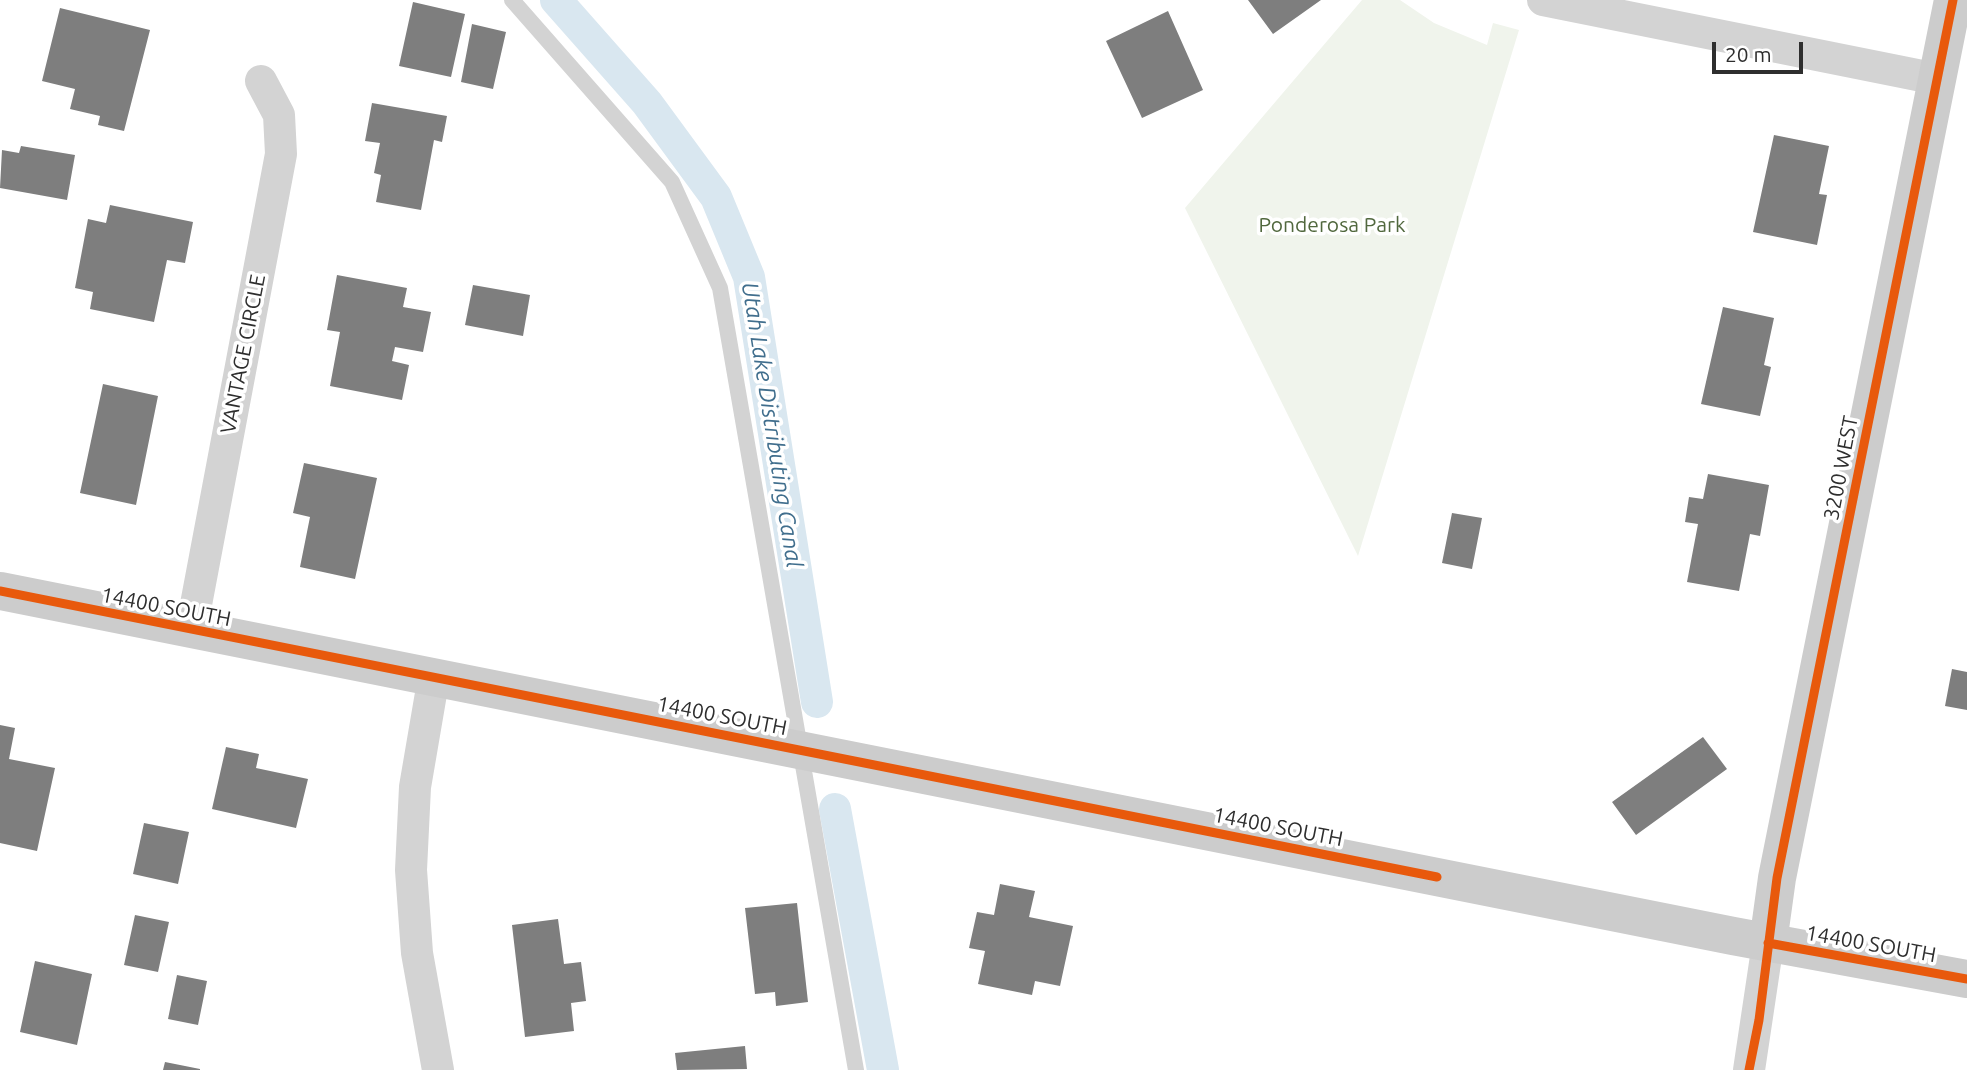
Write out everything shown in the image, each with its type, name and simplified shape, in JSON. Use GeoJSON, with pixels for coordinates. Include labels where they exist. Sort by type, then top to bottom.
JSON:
{"type":"FeatureCollection","features":[{"type":"Feature","properties":{"kind":"street"},"geometry":{"type":"LineString","coordinates":[[1543,0],[1937,79]]}},
{"type":"Feature","properties":{"kind":"street","name":"3200 WEST"},"geometry":{"type":"LineString","coordinates":[[1768,943],[1780,864],[1953,0]]}},
{"type":"Feature","properties":{"kind":"street","name":"VANTAGE CIRCLE"},"geometry":{"type":"LineString","coordinates":[[191,631],[281,154],[279,115],[261,81]]}},
{"type":"Feature","properties":{"kind":"street","name":"14400 SOUTH"},"geometry":{"type":"LineString","coordinates":[[0,591],[1768,943],[1967,979]]}},
{"type":"Feature","properties":{"kind":"street"},"geometry":{"type":"LineString","coordinates":[[434,676],[415,787],[411,870],[417,953],[438,1070]]}},
{"type":"Feature","properties":{"kind":"street"},"geometry":{"type":"LineString","coordinates":[[1749,1070],[1768,943]]}},
{"type":"Feature","properties":{"kind":"lane"},"geometry":{"type":"LineString","coordinates":[[512,0],[672,182],[720,288],[856,1070]]}},
{"type":"Feature","properties":{"kind":"green space","name":"Ponderosa Park"},"geometry":{"type":"Polygon","coordinates":[[[1362,0],[1400,0],[1434,23],[1487,45],[1493,23],[1519,30],[1358,556],[1185,208],[1362,0]]]}},
{"type":"Feature","properties":{"kind":"building"},"geometry":{"type":"Polygon","coordinates":[[[1248,0],[1321,0],[1273,34],[1248,0]]]}},
{"type":"Feature","properties":{"kind":"building"},"geometry":{"type":"Polygon","coordinates":[[[413,2],[465,14],[451,77],[399,66],[413,2]]]}},
{"type":"Feature","properties":{"kind":"building"},"geometry":{"type":"Polygon","coordinates":[[[60,8],[150,30],[124,131],[98,125],[100,116],[70,109],[75,89],[42,81],[60,8]]]}},
{"type":"Feature","properties":{"kind":"building"},"geometry":{"type":"Polygon","coordinates":[[[1168,11],[1203,90],[1142,118],[1106,41],[1168,11]]]}},
{"type":"Feature","properties":{"kind":"building"},"geometry":{"type":"Polygon","coordinates":[[[472,24],[506,32],[493,89],[461,82],[472,24]]]}},
{"type":"Feature","properties":{"kind":"building"},"geometry":{"type":"Polygon","coordinates":[[[372,103],[447,116],[442,142],[434,140],[421,210],[376,202],[381,175],[374,173],[380,143],[365,141],[372,103]]]}},
{"type":"Feature","properties":{"kind":"building"},"geometry":{"type":"Polygon","coordinates":[[[1774,135],[1829,146],[1819,194],[1827,195],[1817,245],[1753,232],[1774,135]]]}},
{"type":"Feature","properties":{"kind":"building"},"geometry":{"type":"Polygon","coordinates":[[[21,146],[75,155],[67,200],[0,188],[2,150],[19,153],[21,146]]]}},
{"type":"Feature","properties":{"kind":"building"},"geometry":{"type":"Polygon","coordinates":[[[110,205],[193,222],[185,263],[167,260],[154,322],[90,309],[93,292],[75,288],[88,219],[106,223],[110,205]]]}},
{"type":"Feature","properties":{"kind":"building"},"geometry":{"type":"Polygon","coordinates":[[[337,275],[407,288],[403,307],[431,312],[423,352],[395,347],[392,361],[409,365],[402,400],[330,386],[340,332],[327,330],[337,275]]]}},
{"type":"Feature","properties":{"kind":"building"},"geometry":{"type":"Polygon","coordinates":[[[473,285],[530,295],[523,336],[465,325],[473,285]]]}},
{"type":"Feature","properties":{"kind":"building"},"geometry":{"type":"Polygon","coordinates":[[[1723,307],[1774,318],[1764,365],[1771,367],[1760,416],[1701,404],[1723,307]]]}},
{"type":"Feature","properties":{"kind":"building"},"geometry":{"type":"Polygon","coordinates":[[[103,384],[158,396],[136,505],[80,493],[103,384]]]}},
{"type":"Feature","properties":{"kind":"building"},"geometry":{"type":"Polygon","coordinates":[[[304,463],[377,478],[355,579],[300,567],[310,517],[293,513],[304,463]]]}},
{"type":"Feature","properties":{"kind":"building"},"geometry":{"type":"Polygon","coordinates":[[[1708,474],[1769,485],[1760,536],[1750,534],[1739,591],[1687,582],[1698,524],[1685,522],[1689,497],[1703,499],[1708,474]]]}},
{"type":"Feature","properties":{"kind":"building"},"geometry":{"type":"Polygon","coordinates":[[[1452,513],[1482,518],[1472,569],[1442,563],[1452,513]]]}},
{"type":"Feature","properties":{"kind":"building"},"geometry":{"type":"Polygon","coordinates":[[[1952,669],[1967,672],[1967,710],[1945,706],[1952,669]]]}},
{"type":"Feature","properties":{"kind":"building"},"geometry":{"type":"Polygon","coordinates":[[[0,725],[15,728],[9,759],[55,768],[37,851],[0,843],[0,725]]]}},
{"type":"Feature","properties":{"kind":"building"},"geometry":{"type":"Polygon","coordinates":[[[1703,737],[1727,769],[1636,835],[1612,802],[1703,737]]]}},
{"type":"Feature","properties":{"kind":"building"},"geometry":{"type":"Polygon","coordinates":[[[226,747],[259,754],[256,768],[308,779],[296,828],[212,809],[226,747]]]}},
{"type":"Feature","properties":{"kind":"building"},"geometry":{"type":"Polygon","coordinates":[[[144,823],[189,832],[178,884],[133,874],[144,823]]]}},
{"type":"Feature","properties":{"kind":"building"},"geometry":{"type":"Polygon","coordinates":[[[1000,884],[1035,891],[1029,917],[1073,926],[1060,986],[1035,981],[1032,995],[978,984],[985,951],[969,948],[977,912],[994,915],[1000,884]]]}},
{"type":"Feature","properties":{"kind":"building"},"geometry":{"type":"Polygon","coordinates":[[[797,903],[808,1002],[776,1006],[775,992],[755,994],[745,908],[797,903]]]}},
{"type":"Feature","properties":{"kind":"building"},"geometry":{"type":"Polygon","coordinates":[[[135,915],[169,922],[158,972],[124,965],[135,915]]]}},
{"type":"Feature","properties":{"kind":"building"},"geometry":{"type":"Polygon","coordinates":[[[558,919],[564,964],[581,962],[586,1001],[571,1003],[574,1031],[525,1037],[512,925],[558,919]]]}},
{"type":"Feature","properties":{"kind":"building"},"geometry":{"type":"Polygon","coordinates":[[[35,961],[92,974],[77,1045],[20,1032],[35,961]]]}},
{"type":"Feature","properties":{"kind":"building"},"geometry":{"type":"Polygon","coordinates":[[[177,975],[207,981],[198,1025],[168,1019],[177,975]]]}},
{"type":"Feature","properties":{"kind":"building"},"geometry":{"type":"Polygon","coordinates":[[[745,1046],[747,1069],[677,1070],[675,1053],[745,1046]]]}},
{"type":"Feature","properties":{"kind":"building"},"geometry":{"type":"Polygon","coordinates":[[[165,1062],[200,1069],[200,1070],[163,1070],[165,1062]]]}},
{"type":"Feature","properties":{"kind":"waterway","name":"Utah Lake Distributing Canal"},"geometry":{"type":"LineString","coordinates":[[556,0],[647,103],[716,197],[749,277],[817,702]]}},
{"type":"Feature","properties":{"kind":"waterway","name":"Utah Lake Distributing Canal"},"geometry":{"type":"LineString","coordinates":[[835,809],[883,1070]]}},
{"type":"Feature","properties":{"kind":"cycle path"},"geometry":{"type":"LineString","coordinates":[[1749,1070],[1759,1020],[1777,878],[1953,0]]}},
{"type":"Feature","properties":{"kind":"cycle path"},"geometry":{"type":"LineString","coordinates":[[0,591],[1437,877]]}},
{"type":"Feature","properties":{"kind":"cycle path"},"geometry":{"type":"LineString","coordinates":[[1768,943],[1967,979]]}}]}
